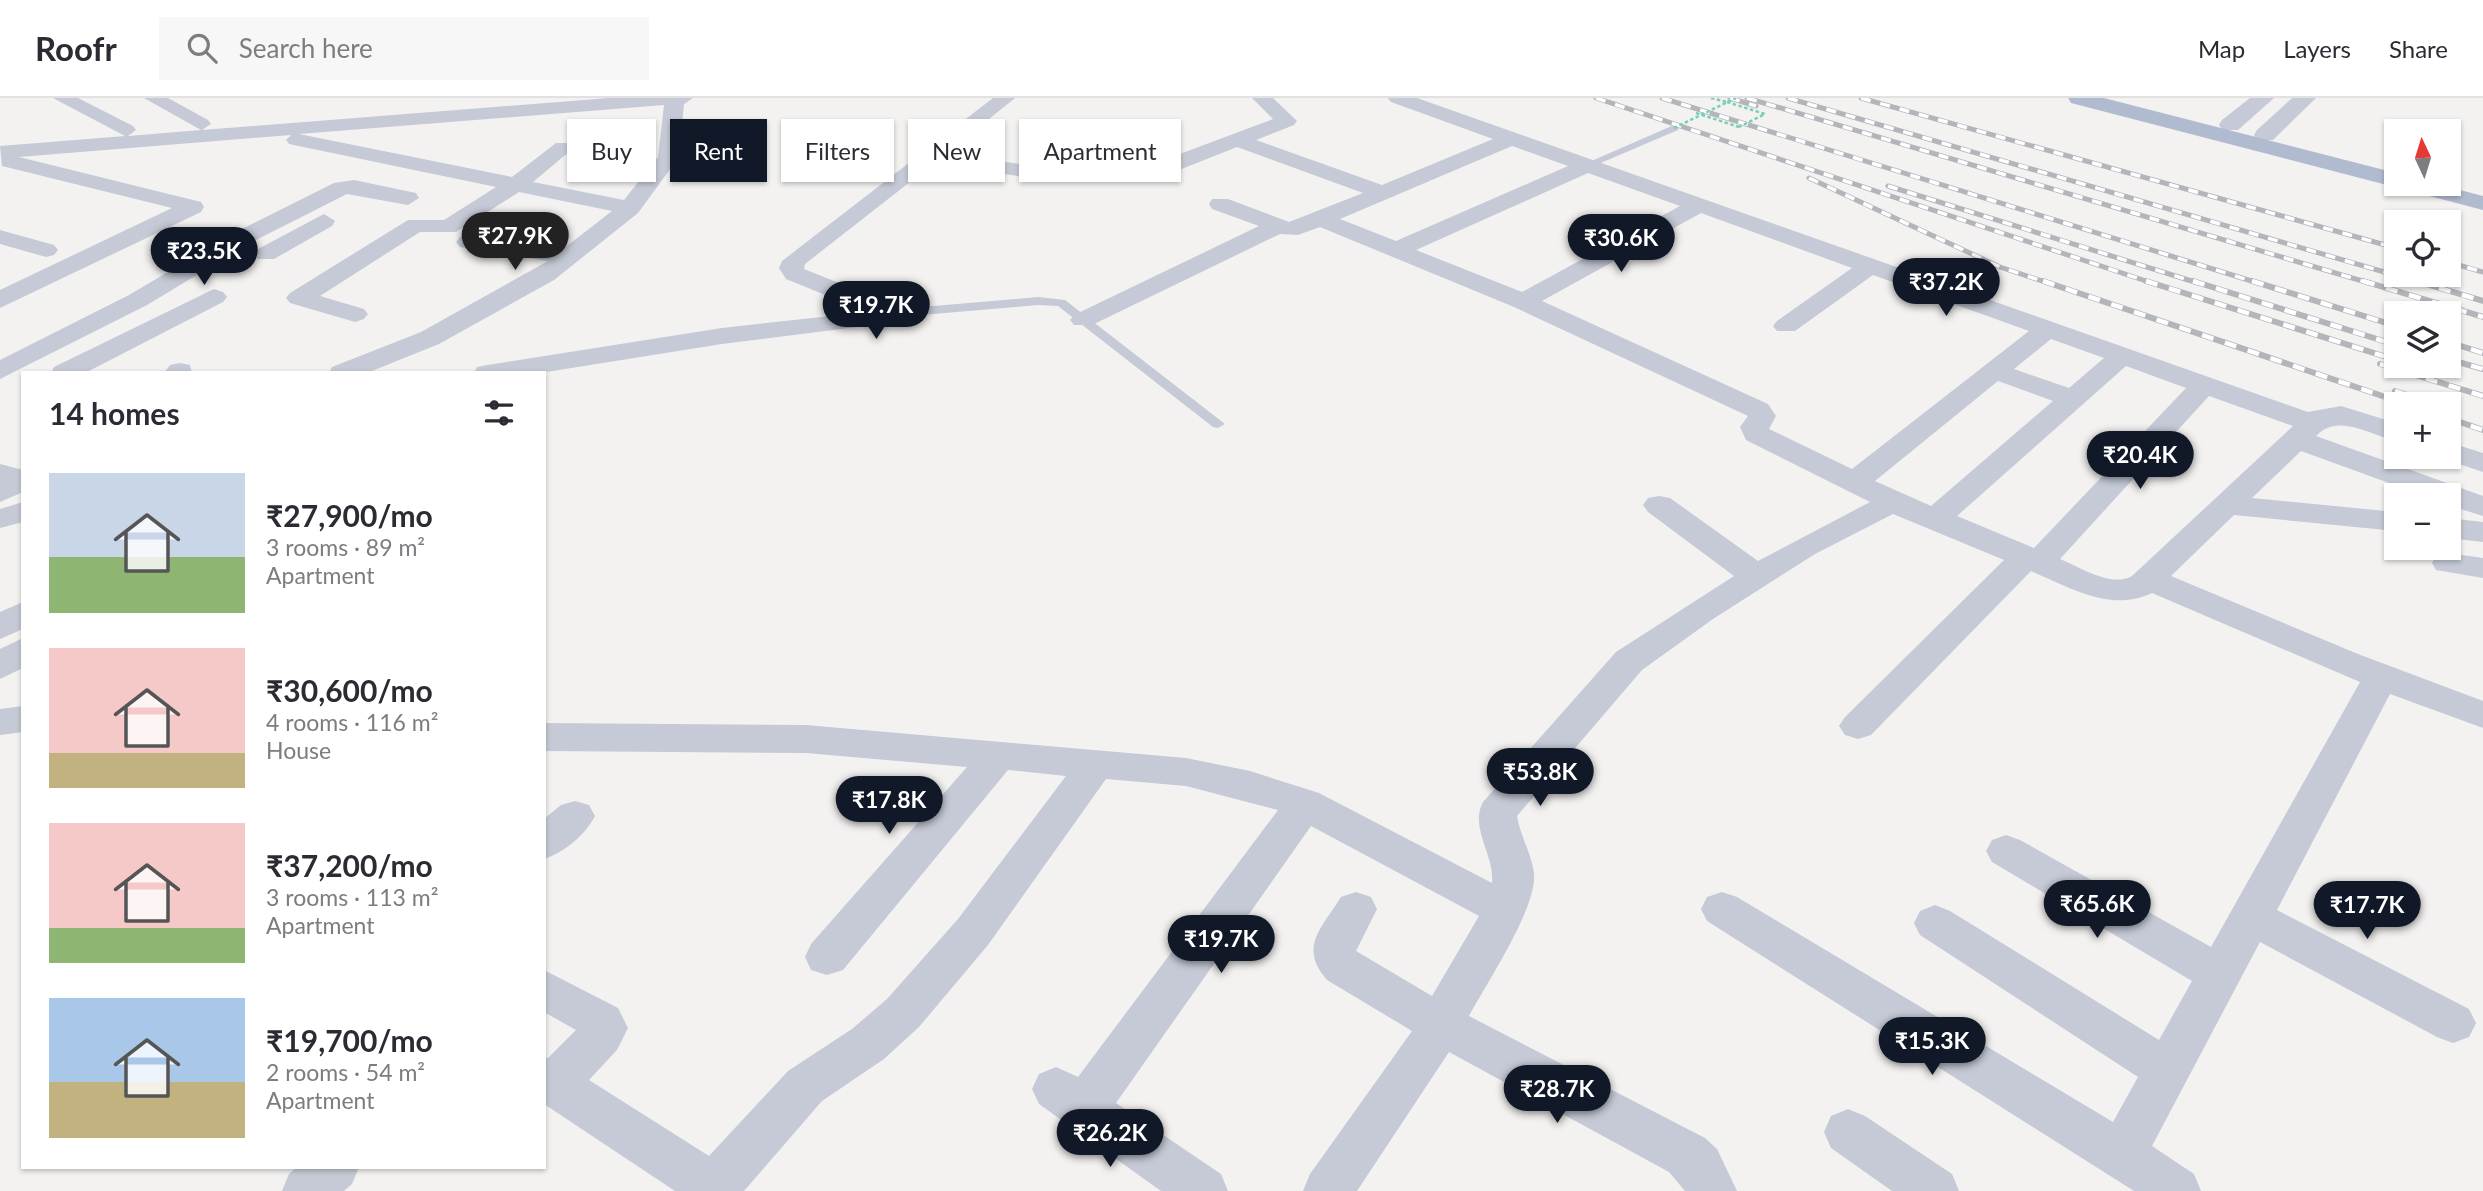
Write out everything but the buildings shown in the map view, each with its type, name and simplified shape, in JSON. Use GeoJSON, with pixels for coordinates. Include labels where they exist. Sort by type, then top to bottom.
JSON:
{"type":"FeatureCollection","features":[{"type":"Feature","properties":{"kind":"main road"},"geometry":{"type":"LineString","coordinates":[[2079,98],[2384,177]]}},
{"type":"Feature","properties":{"kind":"main road"},"geometry":{"type":"LineString","coordinates":[[2123,98],[2384,167]]}},
{"type":"Feature","properties":{"kind":"main road"},"geometry":{"type":"LineString","coordinates":[[2461,188],[2483,193]]}},
{"type":"Feature","properties":{"kind":"main road"},"geometry":{"type":"LineString","coordinates":[[2456,196],[2483,203]]}},
{"type":"Feature","properties":{"kind":"street"},"geometry":{"type":"LineString","coordinates":[[63,98],[126,130]]}},
{"type":"Feature","properties":{"kind":"street"},"geometry":{"type":"LineString","coordinates":[[154,98],[201,124]]}},
{"type":"Feature","properties":{"kind":"street"},"geometry":{"type":"LineString","coordinates":[[0,140],[537,98]]}},
{"type":"Feature","properties":{"kind":"street"},"geometry":{"type":"LineString","coordinates":[[347,371],[430,338],[545,275],[630,208],[668,156],[675,98]]}},
{"type":"Feature","properties":{"kind":"street"},"geometry":{"type":"LineString","coordinates":[[0,152],[311,127],[402,109],[683,98]]}},
{"type":"Feature","properties":{"kind":"street"},"geometry":{"type":"LineString","coordinates":[[978,119],[1005,98]]}},
{"type":"Feature","properties":{"kind":"street"},"geometry":{"type":"LineString","coordinates":[[1181,162],[1287,121],[1262,98]]}},
{"type":"Feature","properties":{"kind":"street"},"geometry":{"type":"LineString","coordinates":[[1398,98],[2204,385],[2483,507]]}},
{"type":"Feature","properties":{"kind":"street"},"geometry":{"type":"LineString","coordinates":[[2230,125],[2263,98]]}},
{"type":"Feature","properties":{"kind":"street"},"geometry":{"type":"LineString","coordinates":[[2265,135],[2305,98]]}},
{"type":"Feature","properties":{"kind":"street"},"geometry":{"type":"LineString","coordinates":[[402,109],[399,126],[461,137]]}},
{"type":"Feature","properties":{"kind":"street"},"geometry":{"type":"LineString","coordinates":[[311,127],[294,140],[630,208]]}},
{"type":"Feature","properties":{"kind":"street"},"geometry":{"type":"LineString","coordinates":[[1220,204],[1278,226],[1298,228],[1510,139]]}},
{"type":"Feature","properties":{"kind":"street"},"geometry":{"type":"LineString","coordinates":[[1240,141],[1382,192]]}},
{"type":"Feature","properties":{"kind":"street"},"geometry":{"type":"LineString","coordinates":[[355,314],[299,298],[416,225],[448,227],[517,184],[563,147]]}},
{"type":"Feature","properties":{"kind":"street"},"geometry":{"type":"LineString","coordinates":[[0,152],[12,161],[193,207],[0,300]]}},
{"type":"Feature","properties":{"kind":"street"},"geometry":{"type":"LineString","coordinates":[[1396,250],[1585,166]]}},
{"type":"Feature","properties":{"kind":"street"},"geometry":{"type":"LineString","coordinates":[[499,371],[722,335],[880,318],[887,314],[882,309],[794,274],[791,268],[804,253],[908,174]]}},
{"type":"Feature","properties":{"kind":"street"},"geometry":{"type":"LineString","coordinates":[[13,378],[0,371],[138,300],[267,225],[346,187],[395,195],[267,254]]}},
{"type":"Feature","properties":{"kind":"street"},"geometry":{"type":"LineString","coordinates":[[1522,303],[1697,206]]}},
{"type":"Feature","properties":{"kind":"street"},"geometry":{"type":"LineString","coordinates":[[1320,219],[1522,303],[1758,410],[1762,415],[1754,427],[1756,433],[1899,504],[2098,587],[2116,591],[2132,590],[2149,579],[2304,431],[2329,415],[2341,415],[2384,428]]}},
{"type":"Feature","properties":{"kind":"street"},"geometry":{"type":"LineString","coordinates":[[1083,320],[1278,226]]}},
{"type":"Feature","properties":{"kind":"street"},"geometry":{"type":"LineString","coordinates":[[0,237],[46,250]]}},
{"type":"Feature","properties":{"kind":"street"},"geometry":{"type":"LineString","coordinates":[[468,242],[568,257]]}},
{"type":"Feature","properties":{"kind":"street"},"geometry":{"type":"LineString","coordinates":[[1786,326],[1869,267]]}},
{"type":"Feature","properties":{"kind":"street"},"geometry":{"type":"LineString","coordinates":[[68,371],[214,297]]}},
{"type":"Feature","properties":{"kind":"street"},"geometry":{"type":"LineString","coordinates":[[1855,482],[2046,330]]}},
{"type":"Feature","properties":{"kind":"street"},"geometry":{"type":"LineString","coordinates":[[1935,519],[2122,356]]}},
{"type":"Feature","properties":{"kind":"street"},"geometry":{"type":"LineString","coordinates":[[1994,371],[2073,399]]}},
{"type":"Feature","properties":{"kind":"street"},"geometry":{"type":"LineString","coordinates":[[1858,726],[2032,559],[2204,385]]}},
{"type":"Feature","properties":{"kind":"street"},"geometry":{"type":"LineString","coordinates":[[2461,455],[2483,463]]}},
{"type":"Feature","properties":{"kind":"street"},"geometry":{"type":"LineString","coordinates":[[0,473],[18,478],[16,483],[0,493]]}},
{"type":"Feature","properties":{"kind":"street"},"geometry":{"type":"LineString","coordinates":[[1328,1191],[1440,1024],[1505,910],[1512,890],[1513,871],[1497,826],[1497,813],[1504,802],[1629,661],[1804,547],[1889,504],[1899,504]]}},
{"type":"Feature","properties":{"kind":"street"},"geometry":{"type":"LineString","coordinates":[[1659,505],[1756,576]]}},
{"type":"Feature","properties":{"kind":"street"},"geometry":{"type":"LineString","coordinates":[[2227,505],[2384,521]]}},
{"type":"Feature","properties":{"kind":"street"},"geometry":{"type":"LineString","coordinates":[[0,519],[21,512]]}},
{"type":"Feature","properties":{"kind":"street"},"geometry":{"type":"LineString","coordinates":[[2461,529],[2483,532]]}},
{"type":"Feature","properties":{"kind":"street"},"geometry":{"type":"LineString","coordinates":[[2448,563],[2483,568]]}},
{"type":"Feature","properties":{"kind":"street"},"geometry":{"type":"LineString","coordinates":[[2149,579],[2381,677],[2483,715]]}},
{"type":"Feature","properties":{"kind":"street"},"geometry":{"type":"LineString","coordinates":[[0,609],[21,599]]}},
{"type":"Feature","properties":{"kind":"street"},"geometry":{"type":"LineString","coordinates":[[0,628],[21,614]]}},
{"type":"Feature","properties":{"kind":"street"},"geometry":{"type":"LineString","coordinates":[[0,667],[21,651]]}},
{"type":"Feature","properties":{"kind":"street"},"geometry":{"type":"LineString","coordinates":[[2122,1154],[2381,677]]}},
{"type":"Feature","properties":{"kind":"street"},"geometry":{"type":"LineString","coordinates":[[0,722],[21,719]]}},
{"type":"Feature","properties":{"kind":"street"},"geometry":{"type":"LineString","coordinates":[[546,737],[776,737],[1186,772],[1250,786],[1305,804],[1505,910]]}},
{"type":"Feature","properties":{"kind":"street"},"geometry":{"type":"LineString","coordinates":[[827,957],[999,755]]}},
{"type":"Feature","properties":{"kind":"street"},"geometry":{"type":"LineString","coordinates":[[546,990],[602,1021],[605,1028],[601,1036],[549,1081],[717,1189],[805,1086],[868,1044],[903,1013],[973,932],[1096,764]]}},
{"type":"Feature","properties":{"kind":"street"},"geometry":{"type":"LineString","coordinates":[[1203,1191],[1070,1099],[1305,804]]}},
{"type":"Feature","properties":{"kind":"street"},"geometry":{"type":"LineString","coordinates":[[546,841],[575,816]]}},
{"type":"Feature","properties":{"kind":"street"},"geometry":{"type":"LineString","coordinates":[[2006,851],[2219,974]]}},
{"type":"Feature","properties":{"kind":"street"},"geometry":{"type":"LineString","coordinates":[[1356,909],[1335,945],[1334,957],[1343,967],[1440,1024],[1687,1155],[1699,1166],[1712,1191]]}},
{"type":"Feature","properties":{"kind":"street"},"geometry":{"type":"LineString","coordinates":[[1722,909],[2122,1154],[2176,1191]]}},
{"type":"Feature","properties":{"kind":"street"},"geometry":{"type":"LineString","coordinates":[[2250,916],[2453,1023]]}},
{"type":"Feature","properties":{"kind":"street"},"geometry":{"type":"LineString","coordinates":[[1935,923],[2167,1070]]}},
{"type":"Feature","properties":{"kind":"street"},"geometry":{"type":"LineString","coordinates":[[1848,1132],[1934,1191]]}},
{"type":"Feature","properties":{"kind":"street"},"geometry":{"type":"LineString","coordinates":[[307,1191],[332,1169]]}},
{"type":"Feature","properties":{"kind":"lane"},"geometry":{"type":"LineString","coordinates":[[1585,166],[1674,128]]}},
{"type":"Feature","properties":{"kind":"lane"},"geometry":{"type":"LineString","coordinates":[[887,314],[1050,301],[1061,303],[1218,424]]}},
{"type":"Feature","properties":{"kind":"path"},"geometry":{"type":"LineString","coordinates":[[1696,113],[1739,127],[1765,114],[1711,98]]}},
{"type":"Feature","properties":{"kind":"path"},"geometry":{"type":"LineString","coordinates":[[1674,128],[1736,98]]}},
{"type":"Feature","properties":{"kind":"railway"},"geometry":{"type":"LineString","coordinates":[[1596,98],[2152,283]]}},
{"type":"Feature","properties":{"kind":"railway"},"geometry":{"type":"LineString","coordinates":[[1662,98],[2258,283]]}},
{"type":"Feature","properties":{"kind":"railway"},"geometry":{"type":"LineString","coordinates":[[1730,98],[1756,106]]}},
{"type":"Feature","properties":{"kind":"railway"},"geometry":{"type":"LineString","coordinates":[[1747,98],[2369,283]]}},
{"type":"Feature","properties":{"kind":"railway"},"geometry":{"type":"LineString","coordinates":[[1788,98],[2384,272]]}},
{"type":"Feature","properties":{"kind":"railway"},"geometry":{"type":"LineString","coordinates":[[1861,98],[2384,245]]}},
{"type":"Feature","properties":{"kind":"railway"},"geometry":{"type":"LineString","coordinates":[[1809,178],[2000,267],[2048,283]]}},
{"type":"Feature","properties":{"kind":"railway"},"geometry":{"type":"LineString","coordinates":[[1888,186],[2198,283]]}},
{"type":"Feature","properties":{"kind":"railway"},"geometry":{"type":"LineString","coordinates":[[2461,266],[2483,272]]}},
{"type":"Feature","properties":{"kind":"railway"},"geometry":{"type":"LineString","coordinates":[[2043,281],[2384,397]]}},
{"type":"Feature","properties":{"kind":"railway"},"geometry":{"type":"LineString","coordinates":[[2146,281],[2384,356]]}},
{"type":"Feature","properties":{"kind":"railway"},"geometry":{"type":"LineString","coordinates":[[2193,281],[2384,341]]}},
{"type":"Feature","properties":{"kind":"railway"},"geometry":{"type":"LineString","coordinates":[[2252,281],[2384,322]]}},
{"type":"Feature","properties":{"kind":"railway"},"geometry":{"type":"LineString","coordinates":[[2363,281],[2483,317]]}},
{"type":"Feature","properties":{"kind":"railway"},"geometry":{"type":"LineString","coordinates":[[2436,287],[2483,301]]}},
{"type":"Feature","properties":{"kind":"railway"},"geometry":{"type":"LineString","coordinates":[[2461,346],[2483,353]]}},
{"type":"Feature","properties":{"kind":"railway"},"geometry":{"type":"LineString","coordinates":[[2461,363],[2483,369]]}},
{"type":"Feature","properties":{"kind":"railway"},"geometry":{"type":"LineString","coordinates":[[2380,364],[2483,396]]}},
{"type":"Feature","properties":{"kind":"railway"},"geometry":{"type":"LineString","coordinates":[[2461,422],[2483,430]]}}]}
